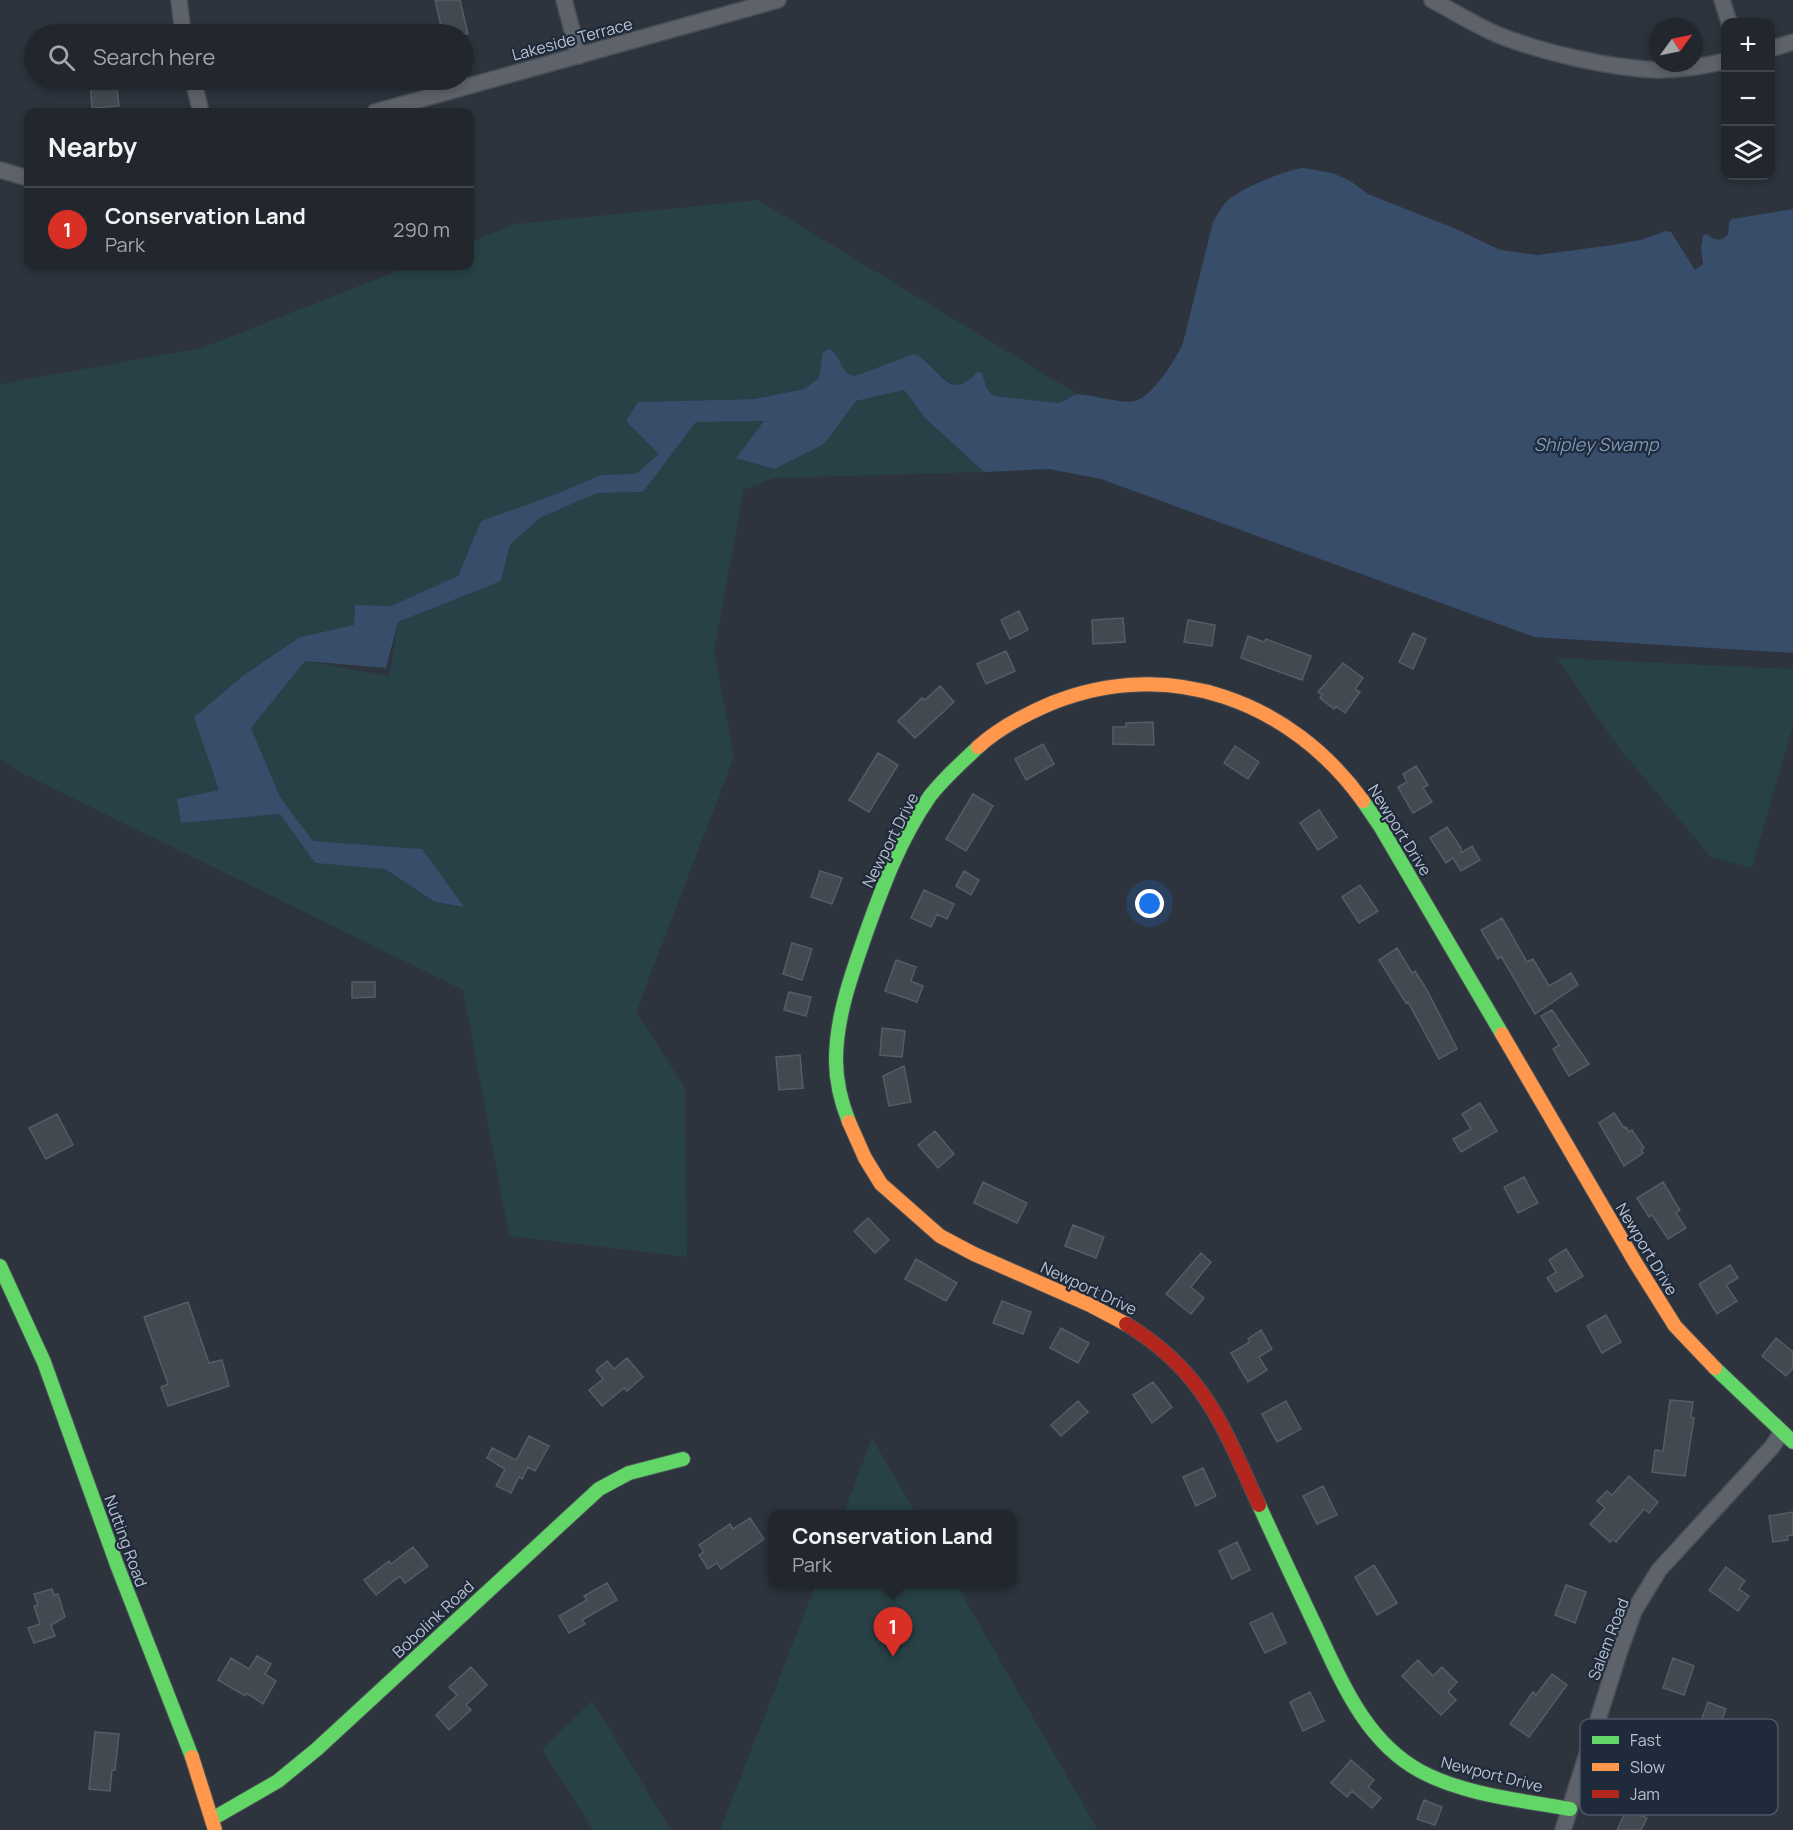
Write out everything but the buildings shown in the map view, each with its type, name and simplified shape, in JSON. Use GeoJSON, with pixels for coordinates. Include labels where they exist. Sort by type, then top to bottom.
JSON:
{"type":"FeatureCollection","features":[{"type":"Feature","properties":{"kind":"street"},"geometry":{"type":"LineString","coordinates":[[179,0],[182,24]]}},
{"type":"Feature","properties":{"kind":"street"},"geometry":{"type":"LineString","coordinates":[[564,0],[579,56]]}},
{"type":"Feature","properties":{"kind":"street","name":"Lakeside Terrace"},"geometry":{"type":"LineString","coordinates":[[474,85],[778,0]]}},
{"type":"Feature","properties":{"kind":"street"},"geometry":{"type":"LineString","coordinates":[[1432,0],[1500,36],[1547,51],[1658,70],[1705,66],[1721,62]]}},
{"type":"Feature","properties":{"kind":"street"},"geometry":{"type":"LineString","coordinates":[[1722,0],[1728,18]]}},
{"type":"Feature","properties":{"kind":"street"},"geometry":{"type":"LineString","coordinates":[[1775,47],[1793,42]]}},
{"type":"Feature","properties":{"kind":"street"},"geometry":{"type":"LineString","coordinates":[[196,90],[200,108]]}},
{"type":"Feature","properties":{"kind":"street","name":"Lakeside Terrace"},"geometry":{"type":"LineString","coordinates":[[390,108],[455,90]]}},
{"type":"Feature","properties":{"kind":"street"},"geometry":{"type":"LineString","coordinates":[[0,171],[24,177]]}},
{"type":"Feature","properties":{"kind":"street","name":"Newport Drive"},"geometry":{"type":"LineString","coordinates":[[1570,1809],[1452,1783],[1419,1770],[1382,1744],[1367,1725],[1336,1668],[1227,1434],[1202,1391],[1185,1369],[1166,1350],[1135,1328],[941,1237],[881,1184],[858,1146],[845,1110],[837,1076],[838,1042],[853,971],[872,915],[899,853],[928,798],[968,754],[1012,722],[1052,701],[1105,687],[1145,683],[1183,685],[1252,705],[1284,722],[1337,766],[1380,826],[1653,1294],[1675,1326],[1703,1357],[1787,1438]]}},
{"type":"Feature","properties":{"kind":"street","name":"Nutting Road"},"geometry":{"type":"LineString","coordinates":[[0,1266],[44,1362],[117,1565],[191,1754],[214,1825]]}},
{"type":"Feature","properties":{"kind":"street","name":"Salem Road"},"geometry":{"type":"LineString","coordinates":[[1598,1719],[1634,1611],[1659,1570],[1772,1447],[1787,1438]]}},
{"type":"Feature","properties":{"kind":"street","name":"Bobolink Road"},"geometry":{"type":"LineString","coordinates":[[214,1825],[278,1781],[316,1749],[599,1489],[613,1479],[630,1472],[683,1459]]}},
{"type":"Feature","properties":{"kind":"street","name":"Salem Road"},"geometry":{"type":"LineString","coordinates":[[1563,1830],[1580,1776]]}},
{"type":"Feature","properties":{"kind":"green space"},"geometry":{"type":"Polygon","coordinates":[[[758,200],[1077,394],[1059,403],[994,396],[987,389],[982,373],[977,372],[966,383],[955,385],[941,378],[928,363],[914,354],[855,376],[844,371],[836,353],[823,353],[819,378],[804,389],[754,399],[638,402],[627,421],[660,454],[636,475],[601,475],[554,495],[481,521],[458,576],[391,607],[355,605],[354,625],[300,637],[244,675],[219,790],[181,823],[280,814],[315,863],[385,869],[435,902],[463,907],[422,849],[313,841],[280,797],[251,728],[305,661],[389,676],[398,622],[501,581],[510,545],[540,518],[597,493],[643,492],[696,422],[764,421],[824,444],[856,401],[904,390],[925,418],[984,472],[775,478],[744,489],[714,651],[734,757],[636,1012],[685,1088],[687,1257],[509,1236],[463,990],[24,774],[0,758],[0,384],[202,348],[400,270],[474,270],[474,240],[516,224],[758,200]]]}},
{"type":"Feature","properties":{"kind":"green space"},"geometry":{"type":"Polygon","coordinates":[[[1557,658],[1793,669],[1793,725],[1752,868],[1711,857],[1619,748],[1557,658]]]}},
{"type":"Feature","properties":{"kind":"green space"},"geometry":{"type":"Polygon","coordinates":[[[872,1438],[914,1510],[845,1510],[872,1438]]]}},
{"type":"Feature","properties":{"kind":"green space"},"geometry":{"type":"Polygon","coordinates":[[[814,1588],[958,1588],[1098,1830],[720,1830],[814,1588]]]}},
{"type":"Feature","properties":{"kind":"green space"},"geometry":{"type":"Polygon","coordinates":[[[592,1701],[671,1830],[593,1830],[542,1749],[592,1701]]]}},
{"type":"Feature","properties":{"kind":"water","name":"Shipley Swamp"},"geometry":{"type":"Polygon","coordinates":[[[1303,168],[1332,173],[1349,180],[1368,194],[1456,229],[1500,250],[1537,255],[1613,245],[1640,240],[1666,231],[1671,232],[1695,270],[1703,264],[1701,248],[1703,235],[1706,234],[1720,240],[1728,234],[1729,222],[1732,219],[1793,209],[1793,653],[1534,637],[1101,479],[1049,469],[984,472],[925,418],[904,390],[856,401],[824,444],[774,469],[736,458],[764,421],[696,422],[643,492],[597,493],[540,518],[510,545],[501,581],[398,622],[386,668],[305,661],[251,728],[280,797],[313,841],[422,849],[464,907],[435,902],[385,869],[315,863],[280,814],[181,823],[177,799],[219,790],[194,717],[244,675],[300,637],[354,625],[355,605],[391,606],[458,576],[481,521],[554,495],[601,475],[636,474],[659,454],[626,421],[638,402],[754,399],[804,389],[819,378],[823,352],[829,349],[836,354],[846,372],[855,376],[914,354],[951,384],[958,385],[977,372],[982,373],[987,389],[994,396],[1059,403],[1077,394],[1117,401],[1135,401],[1142,398],[1156,385],[1183,343],[1213,222],[1222,207],[1251,186],[1274,176],[1303,168]]]}},
{"type":"Feature","properties":{"kind":"traffic: fast"},"geometry":{"type":"LineString","coordinates":[[849,1122],[838,1084],[837,1044],[845,997],[860,951],[893,864],[919,812],[941,783],[978,747]]}},
{"type":"Feature","properties":{"kind":"traffic: fast"},"geometry":{"type":"LineString","coordinates":[[1363,801],[1502,1034]]}},
{"type":"Feature","properties":{"kind":"traffic: fast"},"geometry":{"type":"LineString","coordinates":[[0,1266],[44,1362],[117,1565],[192,1757]]}},
{"type":"Feature","properties":{"kind":"traffic: fast"},"geometry":{"type":"LineString","coordinates":[[1715,1368],[1793,1442]]}},
{"type":"Feature","properties":{"kind":"traffic: fast"},"geometry":{"type":"LineString","coordinates":[[212,1819],[278,1781],[317,1749],[599,1489],[629,1473],[683,1459]]}},
{"type":"Feature","properties":{"kind":"traffic: fast"},"geometry":{"type":"LineString","coordinates":[[1259,1505],[1334,1667],[1356,1707],[1384,1743],[1400,1758],[1420,1771],[1455,1786],[1493,1796],[1570,1809]]}},
{"type":"Feature","properties":{"kind":"traffic: slow"},"geometry":{"type":"LineString","coordinates":[[978,747],[1004,728],[1032,712],[1052,703],[1096,690],[1140,684],[1183,687],[1224,697],[1264,714],[1300,737],[1334,766],[1363,801]]}},
{"type":"Feature","properties":{"kind":"traffic: slow"},"geometry":{"type":"LineString","coordinates":[[1502,1034],[1675,1326],[1715,1368]]}},
{"type":"Feature","properties":{"kind":"traffic: slow"},"geometry":{"type":"LineString","coordinates":[[849,1122],[865,1158],[881,1184],[940,1236],[1126,1324]]}},
{"type":"Feature","properties":{"kind":"traffic: slow"},"geometry":{"type":"LineString","coordinates":[[192,1757],[215,1830]]}},
{"type":"Feature","properties":{"kind":"traffic: jam"},"geometry":{"type":"LineString","coordinates":[[1126,1324],[1153,1342],[1193,1381],[1222,1425],[1259,1505]]}},
{"type":"Feature","properties":{"kind":"place","name":"Conservation Land"},"geometry":{"type":"Point","coordinates":[893,1657]}}]}
